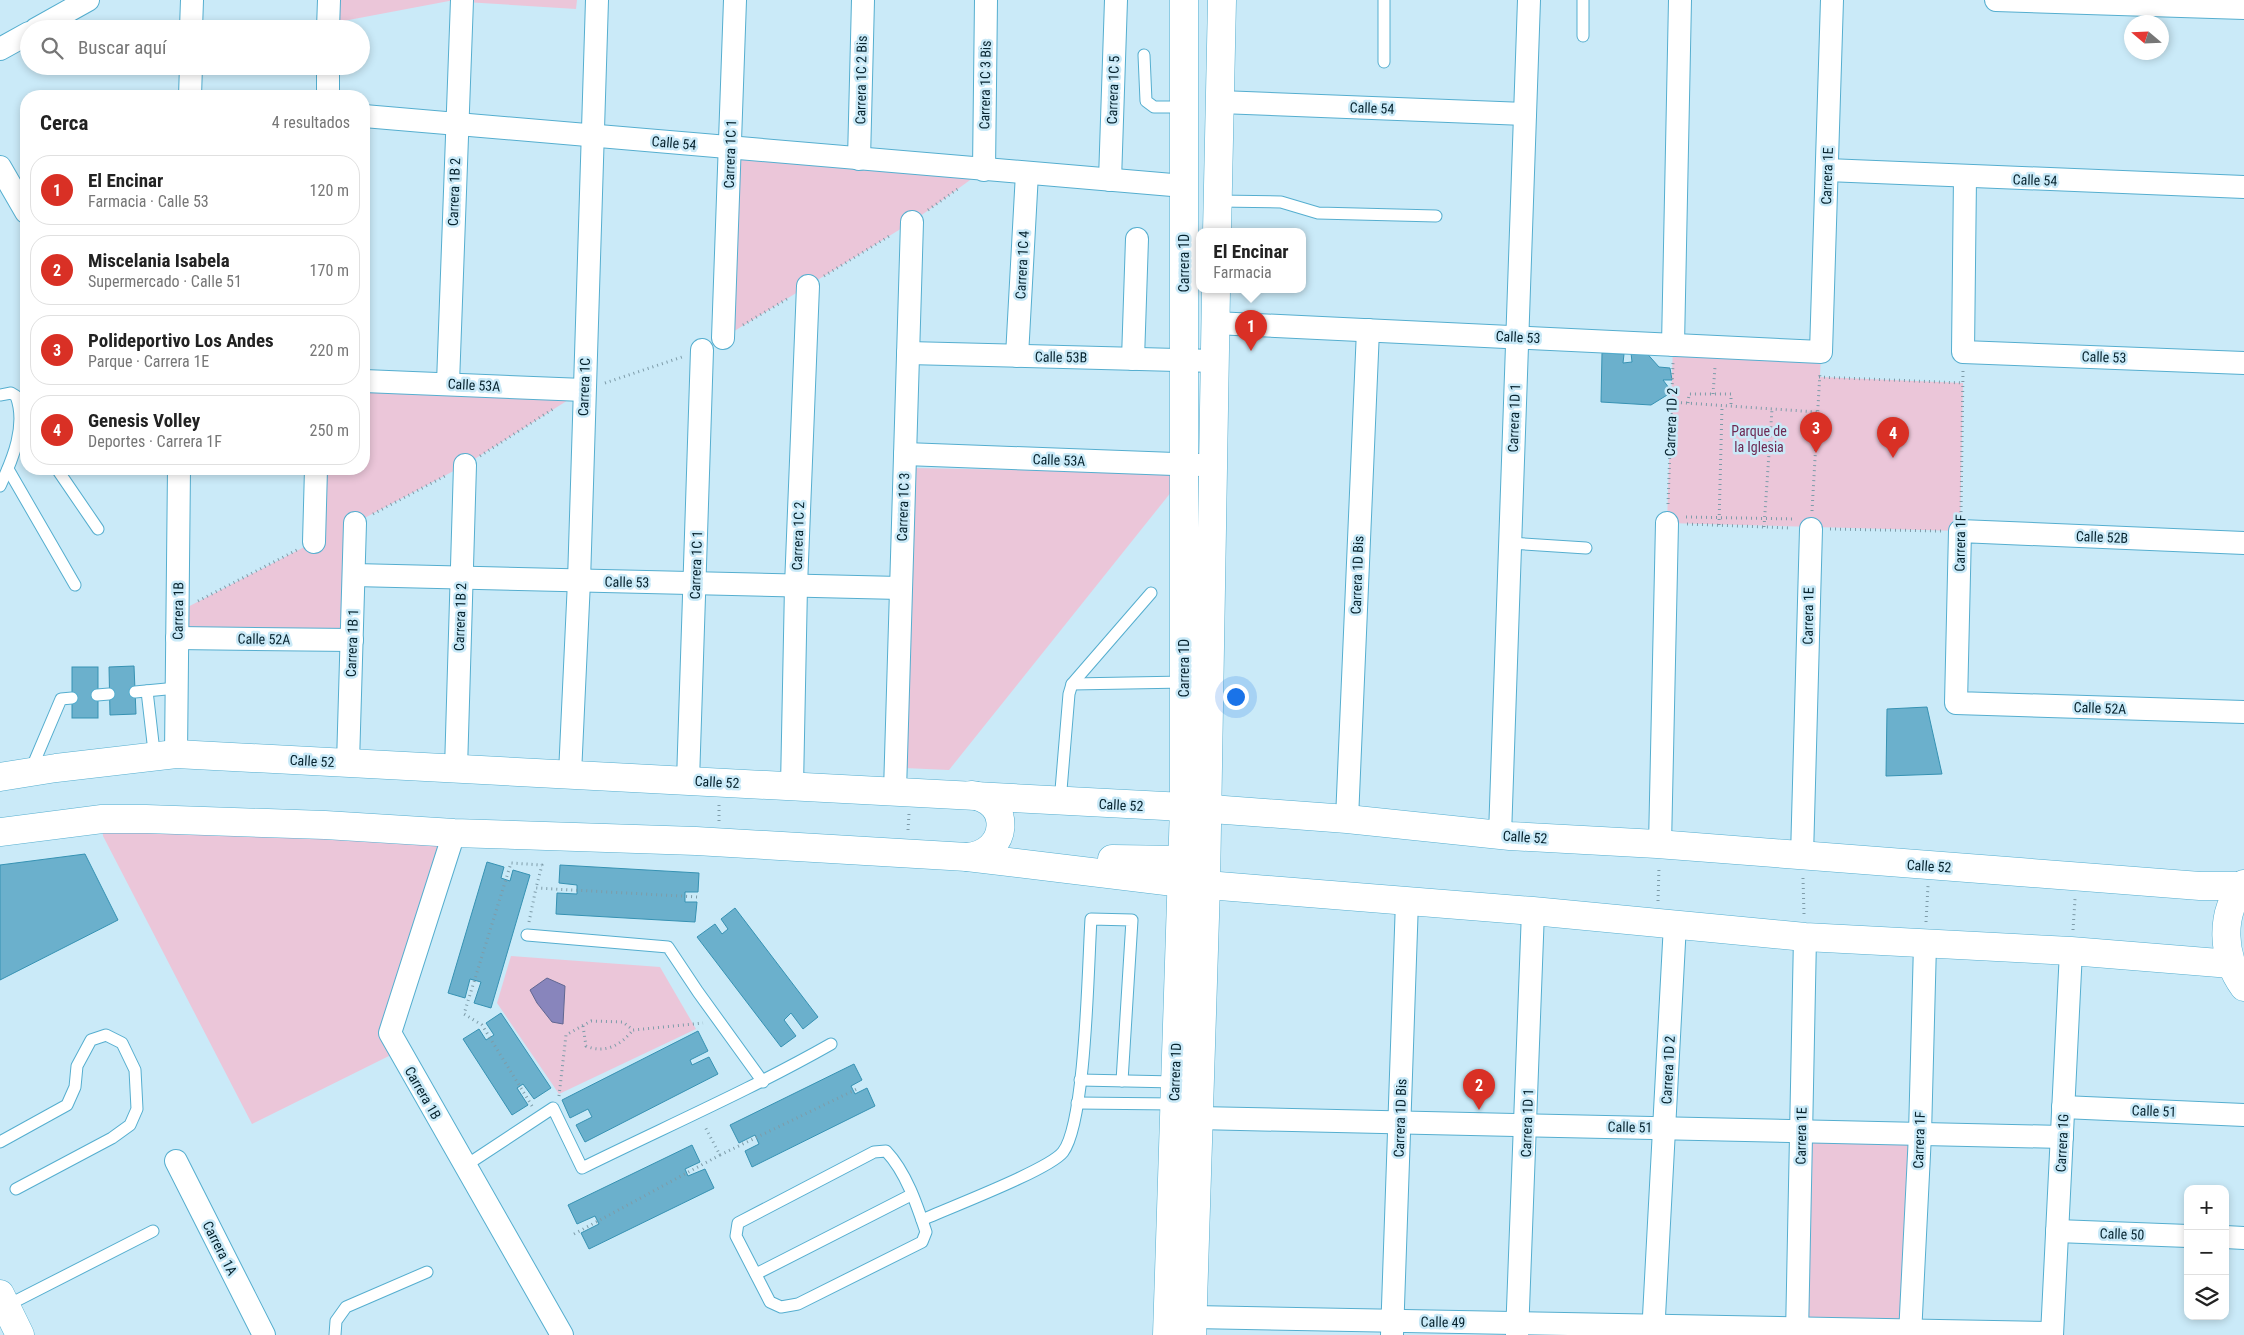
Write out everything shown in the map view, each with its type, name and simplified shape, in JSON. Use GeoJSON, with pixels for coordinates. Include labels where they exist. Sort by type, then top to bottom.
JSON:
{"type":"FeatureCollection","features":[{"type":"Feature","properties":{"kind":"main road","name":"Carrera 1D"},"geometry":{"type":"LineString","coordinates":[[1166,1335],[1174,1093],[1196,808],[1196,682],[1184,464],[1184,0]]}},
{"type":"Feature","properties":{"kind":"main road"},"geometry":{"type":"LineString","coordinates":[[1217,228],[1222,0]]}},
{"type":"Feature","properties":{"kind":"main road","name":"Carrera 1D"},"geometry":{"type":"LineString","coordinates":[[1196,682],[1213,465],[1216,293]]}},
{"type":"Feature","properties":{"kind":"main road","name":"Calle 52"},"geometry":{"type":"LineString","coordinates":[[0,777],[166,755],[456,768],[1196,808],[1347,819],[1500,835],[1660,845],[2200,886],[2243,885]]}},
{"type":"Feature","properties":{"kind":"main road"},"geometry":{"type":"LineString","coordinates":[[967,857],[985,853],[992,847],[998,840],[1001,823],[994,806],[979,796],[970,795]]}},
{"type":"Feature","properties":{"kind":"main road"},"geometry":{"type":"LineString","coordinates":[[0,832],[102,819],[146,819],[325,825],[454,833],[696,841],[999,859],[1190,876],[1407,901],[1805,937],[2071,951],[2237,976],[2226,932],[2234,900],[2243,885]]}},
{"type":"Feature","properties":{"kind":"main road","name":"Carrera 1D"},"geometry":{"type":"LineString","coordinates":[[1190,876],[1198,1118],[1192,1326]]}},
{"type":"Feature","properties":{"kind":"main road"},"geometry":{"type":"LineString","coordinates":[[3,1300],[20,1335]]}},
{"type":"Feature","properties":{"kind":"street"},"geometry":{"type":"LineString","coordinates":[[47,20],[63,6],[88,0]]}},
{"type":"Feature","properties":{"kind":"street"},"geometry":{"type":"LineString","coordinates":[[192,0],[192,20]]}},
{"type":"Feature","properties":{"kind":"street"},"geometry":{"type":"LineString","coordinates":[[328,20],[329,0]]}},
{"type":"Feature","properties":{"kind":"street","name":"Carrera 1B 2"},"geometry":{"type":"LineString","coordinates":[[448,383],[462,0]]}},
{"type":"Feature","properties":{"kind":"street","name":"Carrera 1C"},"geometry":{"type":"LineString","coordinates":[[570,774],[579,582],[597,0]]}},
{"type":"Feature","properties":{"kind":"street","name":"Carrera 1C 1"},"geometry":{"type":"LineString","coordinates":[[722,338],[731,149],[735,0]]}},
{"type":"Feature","properties":{"kind":"street","name":"Carrera 1C 2 Bis"},"geometry":{"type":"LineString","coordinates":[[859,159],[863,0]]}},
{"type":"Feature","properties":{"kind":"street","name":"Carrera 1C 3 Bis"},"geometry":{"type":"LineString","coordinates":[[984,170],[986,0]]}},
{"type":"Feature","properties":{"kind":"street","name":"Carrera 1C 5"},"geometry":{"type":"LineString","coordinates":[[1110,180],[1116,0]]}},
{"type":"Feature","properties":{"kind":"street","name":"Carrera 1D 1"},"geometry":{"type":"LineString","coordinates":[[1500,835],[1529,0]]}},
{"type":"Feature","properties":{"kind":"street"},"geometry":{"type":"LineString","coordinates":[[1673,345],[1680,0]]}},
{"type":"Feature","properties":{"kind":"street","name":"Carrera 1E"},"geometry":{"type":"LineString","coordinates":[[1821,352],[1832,0]]}},
{"type":"Feature","properties":{"kind":"street"},"geometry":{"type":"LineString","coordinates":[[1996,0],[2244,8]]}},
{"type":"Feature","properties":{"kind":"street"},"geometry":{"type":"LineString","coordinates":[[0,49],[20,38]]}},
{"type":"Feature","properties":{"kind":"street"},"geometry":{"type":"LineString","coordinates":[[190,75],[190,90]]}},
{"type":"Feature","properties":{"kind":"street"},"geometry":{"type":"LineString","coordinates":[[328,75],[328,90]]}},
{"type":"Feature","properties":{"kind":"street","name":"Calle 54"},"geometry":{"type":"LineString","coordinates":[[1220,102],[1525,114]]}},
{"type":"Feature","properties":{"kind":"street","name":"Calle 54"},"geometry":{"type":"LineString","coordinates":[[370,117],[731,149],[1184,186]]}},
{"type":"Feature","properties":{"kind":"street"},"geometry":{"type":"LineString","coordinates":[[0,167],[20,202]]}},
{"type":"Feature","properties":{"kind":"street","name":"Calle 54"},"geometry":{"type":"LineString","coordinates":[[1827,170],[2244,187]]}},
{"type":"Feature","properties":{"kind":"street","name":"Carrera 1C 4"},"geometry":{"type":"LineString","coordinates":[[1017,356],[1027,173]]}},
{"type":"Feature","properties":{"kind":"street","name":"Calle 53"},"geometry":{"type":"LineString","coordinates":[[1965,177],[1963,352],[2244,363]]}},
{"type":"Feature","properties":{"kind":"street","name":"Carrera 1C 3"},"geometry":{"type":"LineString","coordinates":[[902,792],[900,588],[912,222]]}},
{"type":"Feature","properties":{"kind":"street"},"geometry":{"type":"LineString","coordinates":[[1133,359],[1137,240]]}},
{"type":"Feature","properties":{"kind":"street","name":"Carrera 1C 2"},"geometry":{"type":"LineString","coordinates":[[792,786],[796,586],[808,286]]}},
{"type":"Feature","properties":{"kind":"street","name":"Calle 53"},"geometry":{"type":"LineString","coordinates":[[1215,323],[1821,352]]}},
{"type":"Feature","properties":{"kind":"street","name":"Carrera 1D Bis"},"geometry":{"type":"LineString","coordinates":[[1347,819],[1368,330]]}},
{"type":"Feature","properties":{"kind":"street","name":"Carrera 1C 1"},"geometry":{"type":"LineString","coordinates":[[688,781],[696,583],[702,350]]}},
{"type":"Feature","properties":{"kind":"street","name":"Calle 53B"},"geometry":{"type":"LineString","coordinates":[[908,354],[1214,361]]}},
{"type":"Feature","properties":{"kind":"street","name":"Calle 53A"},"geometry":{"type":"LineString","coordinates":[[370,381],[584,390]]}},
{"type":"Feature","properties":{"kind":"street","name":"Calle 53A"},"geometry":{"type":"LineString","coordinates":[[905,454],[1213,465]]}},
{"type":"Feature","properties":{"kind":"street","name":"Carrera 1B 2"},"geometry":{"type":"LineString","coordinates":[[456,768],[465,466]]}},
{"type":"Feature","properties":{"kind":"street","name":"Carrera 1B"},"geometry":{"type":"LineString","coordinates":[[166,755],[176,688],[179,475]]}},
{"type":"Feature","properties":{"kind":"street"},"geometry":{"type":"LineString","coordinates":[[314,542],[316,475]]}},
{"type":"Feature","properties":{"kind":"street"},"geometry":{"type":"LineString","coordinates":[[1660,845],[1675,520]]}},
{"type":"Feature","properties":{"kind":"street","name":"Carrera 1B 1"},"geometry":{"type":"LineString","coordinates":[[348,763],[355,523]]}},
{"type":"Feature","properties":{"kind":"street","name":"Carrera 1E"},"geometry":{"type":"LineString","coordinates":[[1802,856],[1805,528]]}},
{"type":"Feature","properties":{"kind":"street","name":"Calle 52B"},"geometry":{"type":"LineString","coordinates":[[1960,531],[2244,543]]}},
{"type":"Feature","properties":{"kind":"street","name":"Carrera 1F"},"geometry":{"type":"LineString","coordinates":[[1956,703],[1960,531]]}},
{"type":"Feature","properties":{"kind":"street","name":"Calle 53"},"geometry":{"type":"LineString","coordinates":[[354,575],[579,582],[900,588]]}},
{"type":"Feature","properties":{"kind":"street","name":"Calle 52A"},"geometry":{"type":"LineString","coordinates":[[177,638],[352,640]]}},
{"type":"Feature","properties":{"kind":"street","name":"Calle 52A"},"geometry":{"type":"LineString","coordinates":[[1956,703],[2244,712]]}},
{"type":"Feature","properties":{"kind":"street","name":"Carrera 1B"},"geometry":{"type":"LineString","coordinates":[[454,833],[390,1033],[562,1335]]}},
{"type":"Feature","properties":{"kind":"street","name":"Carrera 1D Bis"},"geometry":{"type":"LineString","coordinates":[[1393,1328],[1407,901]]}},
{"type":"Feature","properties":{"kind":"street","name":"Carrera 1D 1"},"geometry":{"type":"LineString","coordinates":[[1517,1329],[1527,1125],[1534,911]]}},
{"type":"Feature","properties":{"kind":"street","name":"Carrera 1D 2"},"geometry":{"type":"LineString","coordinates":[[1654,1330],[1666,1128],[1666,923]]}},
{"type":"Feature","properties":{"kind":"street","name":"Carrera 1E"},"geometry":{"type":"LineString","coordinates":[[1797,1332],[1805,937]]}},
{"type":"Feature","properties":{"kind":"street","name":"Carrera 1F"},"geometry":{"type":"LineString","coordinates":[[1910,1333],[1920,1134],[1925,944]]}},
{"type":"Feature","properties":{"kind":"street","name":"Carrera 1G"},"geometry":{"type":"LineString","coordinates":[[2052,1334],[2071,951]]}},
{"type":"Feature","properties":{"kind":"street","name":"Calle 51"},"geometry":{"type":"LineString","coordinates":[[2063,1107],[2244,1115]]}},
{"type":"Feature","properties":{"kind":"street","name":"Calle 51"},"geometry":{"type":"LineString","coordinates":[[1198,1118],[2062,1137]]}},
{"type":"Feature","properties":{"kind":"street","name":"Carrera 1A"},"geometry":{"type":"LineString","coordinates":[[176,1162],[264,1335]]}},
{"type":"Feature","properties":{"kind":"street","name":"Calle 50"},"geometry":{"type":"LineString","coordinates":[[2057,1231],[2184,1236]]}},
{"type":"Feature","properties":{"kind":"street"},"geometry":{"type":"LineString","coordinates":[[2229,1237],[2244,1238]]}},
{"type":"Feature","properties":{"kind":"street","name":"Calle 49"},"geometry":{"type":"LineString","coordinates":[[1192,1326],[2052,1334]]}},
{"type":"Feature","properties":{"kind":"lane"},"geometry":{"type":"LineString","coordinates":[[1384,0],[1384,62]]}},
{"type":"Feature","properties":{"kind":"lane"},"geometry":{"type":"LineString","coordinates":[[1583,0],[1583,36]]}},
{"type":"Feature","properties":{"kind":"lane"},"geometry":{"type":"LineString","coordinates":[[1144,54],[1146,101],[1154,107],[1184,107]]}},
{"type":"Feature","properties":{"kind":"lane"},"geometry":{"type":"LineString","coordinates":[[1218,201],[1281,202],[1318,213],[1436,216]]}},
{"type":"Feature","properties":{"kind":"lane"},"geometry":{"type":"LineString","coordinates":[[0,395],[11,393],[16,396],[20,409]]}},
{"type":"Feature","properties":{"kind":"lane"},"geometry":{"type":"LineString","coordinates":[[0,486],[8,469],[20,429]]}},
{"type":"Feature","properties":{"kind":"lane"},"geometry":{"type":"LineString","coordinates":[[8,469],[75,585]]}},
{"type":"Feature","properties":{"kind":"lane"},"geometry":{"type":"LineString","coordinates":[[62,475],[98,529]]}},
{"type":"Feature","properties":{"kind":"lane"},"geometry":{"type":"LineString","coordinates":[[1510,543],[1586,548]]}},
{"type":"Feature","properties":{"kind":"lane"},"geometry":{"type":"LineString","coordinates":[[1060,802],[1069,694],[1072,684],[1151,593]]}},
{"type":"Feature","properties":{"kind":"lane"},"geometry":{"type":"LineString","coordinates":[[1072,684],[1196,682]]}},
{"type":"Feature","properties":{"kind":"lane"},"geometry":{"type":"LineString","coordinates":[[135,692],[176,688]]}},
{"type":"Feature","properties":{"kind":"lane"},"geometry":{"type":"LineString","coordinates":[[147,691],[153,743],[166,755]]}},
{"type":"Feature","properties":{"kind":"lane"},"geometry":{"type":"LineString","coordinates":[[97,695],[109,694]]}},
{"type":"Feature","properties":{"kind":"lane"},"geometry":{"type":"LineString","coordinates":[[30,772],[61,699],[72,698]]}},
{"type":"Feature","properties":{"kind":"lane"},"geometry":{"type":"LineString","coordinates":[[922,1220],[1043,1166],[1062,1153],[1072,1135],[1080,1080],[1091,919],[1132,920],[1122,1081]]}},
{"type":"Feature","properties":{"kind":"lane"},"geometry":{"type":"LineString","coordinates":[[527,935],[668,947],[763,1082]]}},
{"type":"Feature","properties":{"kind":"lane"},"geometry":{"type":"LineString","coordinates":[[0,1142],[67,1105],[75,1086],[77,1066],[90,1040],[106,1035],[122,1043],[134,1070],[137,1109],[130,1125],[112,1138],[16,1189]]}},
{"type":"Feature","properties":{"kind":"lane"},"geometry":{"type":"LineString","coordinates":[[465,1166],[554,1108],[582,1168],[697,1111],[763,1082],[831,1044]]}},
{"type":"Feature","properties":{"kind":"lane"},"geometry":{"type":"LineString","coordinates":[[1080,1080],[1122,1081],[1174,1093]]}},
{"type":"Feature","properties":{"kind":"lane"},"geometry":{"type":"LineString","coordinates":[[1077,1103],[1174,1093]]}},
{"type":"Feature","properties":{"kind":"lane"},"geometry":{"type":"LineString","coordinates":[[886,1151],[896,1162],[922,1220],[926,1232],[922,1242],[798,1304],[781,1307],[770,1302],[736,1236],[738,1223],[874,1152],[886,1151]]}},
{"type":"Feature","properties":{"kind":"lane"},"geometry":{"type":"LineString","coordinates":[[756,1274],[911,1195]]}},
{"type":"Feature","properties":{"kind":"lane"},"geometry":{"type":"LineString","coordinates":[[3,1300],[154,1231]]}},
{"type":"Feature","properties":{"kind":"lane"},"geometry":{"type":"LineString","coordinates":[[335,1335],[336,1322],[346,1307],[428,1272]]}},
{"type":"Feature","properties":{"kind":"path"},"geometry":{"type":"LineString","coordinates":[[722,338],[912,222],[984,170]]}},
{"type":"Feature","properties":{"kind":"path","name":"Carrera 1D 2"},"geometry":{"type":"LineString","coordinates":[[1673,345],[1671,402],[1675,520]]}},
{"type":"Feature","properties":{"kind":"path"},"geometry":{"type":"LineString","coordinates":[[1713,394],[1717,347]]}},
{"type":"Feature","properties":{"kind":"path"},"geometry":{"type":"LineString","coordinates":[[584,390],[702,350]]}},
{"type":"Feature","properties":{"kind":"path","name":"Carrera 1F"},"geometry":{"type":"LineString","coordinates":[[1817,412],[1819,377],[1963,383],[1960,531]]}},
{"type":"Feature","properties":{"kind":"path"},"geometry":{"type":"LineString","coordinates":[[1688,404],[1688,394],[1731,394],[1731,406]]}},
{"type":"Feature","properties":{"kind":"path"},"geometry":{"type":"LineString","coordinates":[[1671,402],[1817,412],[1805,528]]}},
{"type":"Feature","properties":{"kind":"path"},"geometry":{"type":"LineString","coordinates":[[1719,525],[1722,406]]}},
{"type":"Feature","properties":{"kind":"path"},"geometry":{"type":"LineString","coordinates":[[1764,527],[1772,409]]}},
{"type":"Feature","properties":{"kind":"path"},"geometry":{"type":"LineString","coordinates":[[1675,520],[1719,518],[1794,519],[1805,528]]}},
{"type":"Feature","properties":{"kind":"path"},"geometry":{"type":"LineString","coordinates":[[178,612],[314,542]]}},
{"type":"Feature","properties":{"kind":"path"},"geometry":{"type":"LineString","coordinates":[[902,792],[907,854]]}},
{"type":"Feature","properties":{"kind":"path"},"geometry":{"type":"LineString","coordinates":[[1660,845],[1666,923]]}},
{"type":"Feature","properties":{"kind":"path"},"geometry":{"type":"LineString","coordinates":[[1802,856],[1805,937]]}},
{"type":"Feature","properties":{"kind":"path"},"geometry":{"type":"LineString","coordinates":[[527,935],[542,865],[511,863],[464,1014],[482,1025],[539,1117]]}},
{"type":"Feature","properties":{"kind":"path"},"geometry":{"type":"LineString","coordinates":[[1925,944],[1929,866]]}},
{"type":"Feature","properties":{"kind":"path"},"geometry":{"type":"LineString","coordinates":[[2071,951],[2076,877]]}},
{"type":"Feature","properties":{"kind":"path"},"geometry":{"type":"LineString","coordinates":[[536,888],[698,897]]}},
{"type":"Feature","properties":{"kind":"path"},"geometry":{"type":"LineString","coordinates":[[554,1108],[559,1094],[566,1035],[591,1021],[623,1022],[633,1030],[719,1022]]}},
{"type":"Feature","properties":{"kind":"path"},"geometry":{"type":"LineString","coordinates":[[583,1026],[586,1046],[594,1049],[622,1043],[633,1030]]}},
{"type":"Feature","properties":{"kind":"path"},"geometry":{"type":"LineString","coordinates":[[574,1234],[720,1155],[857,1089]]}},
{"type":"Feature","properties":{"kind":"path"},"geometry":{"type":"LineString","coordinates":[[697,1111],[720,1155]]}},
{"type":"Feature","properties":{"kind":"green space"},"geometry":{"type":"Polygon","coordinates":[[[321,0],[577,0],[576,9],[449,1],[349,20],[336,20],[321,0]]]}},
{"type":"Feature","properties":{"kind":"green space"},"geometry":{"type":"Polygon","coordinates":[[[731,149],[984,170],[912,222],[723,338],[731,149]]]}},
{"type":"Feature","properties":{"kind":"green space","name":"Parque de la Iglesia"},"geometry":{"type":"Polygon","coordinates":[[[1673,345],[1821,352],[1820,377],[1963,383],[1960,531],[1667,523],[1673,345]]]}},
{"type":"Feature","properties":{"kind":"green space"},"geometry":{"type":"Polygon","coordinates":[[[370,381],[584,390],[465,465],[355,523],[352,640],[177,638],[178,612],[314,542],[316,475],[370,475],[370,381]]]}},
{"type":"Feature","properties":{"kind":"green space"},"geometry":{"type":"Polygon","coordinates":[[[914,468],[1171,473],[1172,491],[949,770],[904,768],[914,468]]]}},
{"type":"Feature","properties":{"kind":"green space"},"geometry":{"type":"Polygon","coordinates":[[[102,819],[454,833],[390,1032],[399,1051],[252,1124],[103,836],[102,819]]]}},
{"type":"Feature","properties":{"kind":"green space"},"geometry":{"type":"Polygon","coordinates":[[[511,956],[660,967],[696,1029],[559,1094],[497,1003],[511,956]]]}},
{"type":"Feature","properties":{"kind":"green space"},"geometry":{"type":"Polygon","coordinates":[[[1801,1133],[1920,1134],[1910,1330],[1797,1328],[1801,1133]]]}},
{"type":"Feature","properties":{"kind":"shaded area"},"geometry":{"type":"Polygon","coordinates":[[[547,978],[565,986],[563,1024],[552,1022],[537,1003],[530,990],[547,978]]]}},
{"type":"Feature","properties":{"kind":"building"},"geometry":{"type":"Polygon","coordinates":[[[1643,349],[1659,367],[1670,368],[1672,380],[1663,380],[1672,392],[1651,405],[1601,402],[1602,353],[1624,354],[1623,363],[1632,362],[1631,353],[1643,349]]]}},
{"type":"Feature","properties":{"kind":"building"},"geometry":{"type":"Polygon","coordinates":[[[134,666],[136,714],[110,715],[109,667],[134,666]]]}},
{"type":"Feature","properties":{"kind":"building"},"geometry":{"type":"Polygon","coordinates":[[[72,667],[98,667],[98,718],[72,718],[72,667]]]}},
{"type":"Feature","properties":{"kind":"building"},"geometry":{"type":"Polygon","coordinates":[[[1927,707],[1942,774],[1886,776],[1887,709],[1927,707]]]}},
{"type":"Feature","properties":{"kind":"building"},"geometry":{"type":"Polygon","coordinates":[[[85,854],[118,920],[0,980],[0,865],[85,854]]]}},
{"type":"Feature","properties":{"kind":"building"},"geometry":{"type":"Polygon","coordinates":[[[487,862],[504,867],[501,878],[510,881],[513,870],[530,875],[491,1008],[474,1003],[481,982],[470,979],[465,998],[448,993],[487,862]]]}},
{"type":"Feature","properties":{"kind":"building"},"geometry":{"type":"Polygon","coordinates":[[[560,865],[699,873],[698,892],[685,892],[685,902],[697,902],[695,922],[556,914],[557,893],[577,894],[577,885],[559,883],[560,865]]]}},
{"type":"Feature","properties":{"kind":"building"},"geometry":{"type":"Polygon","coordinates":[[[735,908],[818,1017],[803,1029],[791,1013],[784,1020],[796,1036],[781,1047],[697,937],[715,924],[722,934],[728,929],[721,919],[735,908]]]}},
{"type":"Feature","properties":{"kind":"building"},"geometry":{"type":"Polygon","coordinates":[[[501,1013],[551,1088],[534,1099],[523,1084],[517,1088],[528,1105],[512,1115],[463,1039],[479,1029],[486,1040],[494,1035],[486,1023],[501,1013]]]}},
{"type":"Feature","properties":{"kind":"building"},"geometry":{"type":"Polygon","coordinates":[[[698,1031],[708,1051],[690,1060],[692,1065],[709,1057],[718,1074],[585,1142],[576,1125],[592,1117],[588,1109],[570,1118],[562,1100],[698,1031]]]}},
{"type":"Feature","properties":{"kind":"building"},"geometry":{"type":"Polygon","coordinates":[[[854,1064],[862,1080],[851,1086],[855,1094],[867,1088],[875,1106],[752,1167],[745,1151],[759,1144],[755,1135],[739,1143],[730,1125],[854,1064]]]}},
{"type":"Feature","properties":{"kind":"building"},"geometry":{"type":"Polygon","coordinates":[[[692,1145],[700,1162],[685,1169],[688,1176],[705,1169],[714,1188],[589,1249],[581,1233],[599,1224],[595,1216],[577,1224],[568,1205],[692,1145]]]}},
{"type":"Feature","properties":{"kind":"place","name":"El Encinar"},"geometry":{"type":"Point","coordinates":[1251,351]}},
{"type":"Feature","properties":{"kind":"place","name":"Polideportivo Los Andes"},"geometry":{"type":"Point","coordinates":[1816,453]}},
{"type":"Feature","properties":{"kind":"place","name":"Genesis Volley"},"geometry":{"type":"Point","coordinates":[1893,458]}},
{"type":"Feature","properties":{"kind":"place","name":"Miscelania Isabela"},"geometry":{"type":"Point","coordinates":[1479,1110]}}]}
